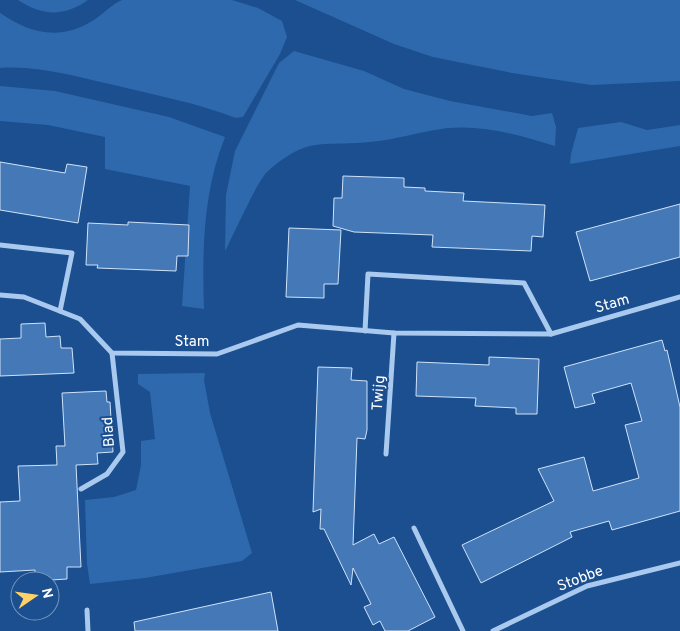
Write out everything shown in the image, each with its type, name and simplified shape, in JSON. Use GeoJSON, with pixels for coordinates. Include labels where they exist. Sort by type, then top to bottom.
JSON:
{"type":"FeatureCollection","features":[{"type":"Feature","properties":{"kind":"street"},"geometry":{"type":"LineString","coordinates":[[0,245],[72,253],[60,311]]}},
{"type":"Feature","properties":{"kind":"street"},"geometry":{"type":"LineString","coordinates":[[365,331],[368,274],[524,283],[551,334]]}},
{"type":"Feature","properties":{"kind":"street"},"geometry":{"type":"LineString","coordinates":[[0,295],[24,297],[80,319],[112,353]]}},
{"type":"Feature","properties":{"kind":"street","name":"Stam"},"geometry":{"type":"LineString","coordinates":[[112,353],[217,354],[298,325],[394,333],[551,334],[680,297]]}},
{"type":"Feature","properties":{"kind":"street","name":"Twijg"},"geometry":{"type":"LineString","coordinates":[[386,454],[394,333]]}},
{"type":"Feature","properties":{"kind":"street","name":"Blad"},"geometry":{"type":"LineString","coordinates":[[80,489],[107,474],[123,452],[112,353]]}},
{"type":"Feature","properties":{"kind":"street"},"geometry":{"type":"LineString","coordinates":[[414,528],[463,631]]}},
{"type":"Feature","properties":{"kind":"street","name":"Stobbe"},"geometry":{"type":"LineString","coordinates":[[493,631],[587,586],[680,563]]}},
{"type":"Feature","properties":{"kind":"street"},"geometry":{"type":"LineString","coordinates":[[87,610],[88,631]]}},
{"type":"Feature","properties":{"kind":"shaded area"},"geometry":{"type":"Polygon","coordinates":[[[18,0],[88,0],[79,6],[62,12],[44,12],[18,0]]]}},
{"type":"Feature","properties":{"kind":"shaded area"},"geometry":{"type":"Polygon","coordinates":[[[122,0],[232,0],[258,8],[282,21],[287,37],[280,54],[243,117],[236,118],[191,104],[72,75],[29,68],[0,68],[0,13],[34,30],[57,33],[81,27],[122,0]]]}},
{"type":"Feature","properties":{"kind":"shaded area"},"geometry":{"type":"Polygon","coordinates":[[[295,0],[680,0],[680,81],[591,85],[512,73],[433,57],[394,44],[295,0]]]}},
{"type":"Feature","properties":{"kind":"shaded area"},"geometry":{"type":"Polygon","coordinates":[[[294,51],[364,71],[404,89],[450,101],[532,116],[552,113],[556,127],[555,146],[489,129],[462,127],[438,129],[379,141],[306,147],[282,160],[264,176],[225,251],[226,195],[235,151],[279,63],[294,51]]]}},
{"type":"Feature","properties":{"kind":"shaded area"},"geometry":{"type":"Polygon","coordinates":[[[0,86],[55,91],[169,117],[225,137],[212,179],[208,200],[203,265],[204,309],[182,306],[190,186],[105,169],[105,137],[48,125],[0,121],[0,86]]]}},
{"type":"Feature","properties":{"kind":"shaded area"},"geometry":{"type":"Polygon","coordinates":[[[621,122],[647,130],[680,125],[680,146],[570,164],[578,128],[621,122]]]}},
{"type":"Feature","properties":{"kind":"shaded area"},"geometry":{"type":"Polygon","coordinates":[[[205,373],[204,380],[210,413],[252,553],[242,561],[145,578],[90,584],[87,564],[85,500],[114,497],[136,490],[141,465],[141,441],[155,439],[150,392],[138,384],[138,374],[205,373]]]}},
{"type":"Feature","properties":{"kind":"building"},"geometry":{"type":"Polygon","coordinates":[[[0,162],[65,173],[67,164],[87,167],[78,223],[0,210],[0,162]]]}},
{"type":"Feature","properties":{"kind":"building"},"geometry":{"type":"Polygon","coordinates":[[[343,176],[404,178],[404,187],[425,188],[425,191],[464,193],[463,201],[545,205],[543,237],[532,236],[531,251],[432,247],[433,235],[354,232],[333,226],[334,198],[342,198],[343,176]]]}},
{"type":"Feature","properties":{"kind":"building"},"geometry":{"type":"Polygon","coordinates":[[[680,204],[680,257],[590,281],[576,232],[680,204]]]}},
{"type":"Feature","properties":{"kind":"building"},"geometry":{"type":"Polygon","coordinates":[[[128,222],[189,225],[188,256],[177,256],[176,271],[97,268],[98,265],[86,265],[88,223],[128,225],[128,222]]]}},
{"type":"Feature","properties":{"kind":"building"},"geometry":{"type":"Polygon","coordinates":[[[289,228],[341,230],[338,284],[324,284],[324,298],[286,297],[289,228]]]}},
{"type":"Feature","properties":{"kind":"building"},"geometry":{"type":"Polygon","coordinates":[[[45,323],[46,337],[60,336],[61,348],[72,348],[74,373],[0,376],[0,339],[21,338],[21,324],[45,323]]]}},
{"type":"Feature","properties":{"kind":"building"},"geometry":{"type":"Polygon","coordinates":[[[662,340],[665,351],[667,350],[680,407],[680,511],[612,530],[609,521],[570,532],[572,537],[481,583],[462,545],[554,501],[538,469],[584,457],[593,491],[639,478],[625,425],[642,421],[631,383],[592,394],[595,403],[575,408],[564,367],[662,340]]]}},
{"type":"Feature","properties":{"kind":"building"},"geometry":{"type":"Polygon","coordinates":[[[489,357],[539,359],[537,414],[516,414],[516,408],[475,406],[476,398],[416,396],[417,362],[489,365],[489,357]]]}},
{"type":"Feature","properties":{"kind":"building"},"geometry":{"type":"Polygon","coordinates":[[[318,367],[352,368],[351,380],[367,381],[367,430],[365,439],[357,438],[353,545],[374,534],[379,544],[394,537],[435,617],[408,631],[385,631],[380,621],[373,625],[364,607],[371,604],[353,568],[351,585],[324,529],[320,529],[321,509],[313,512],[318,367]]]}},
{"type":"Feature","properties":{"kind":"building"},"geometry":{"type":"Polygon","coordinates":[[[106,391],[107,402],[110,402],[113,452],[97,453],[98,464],[76,465],[81,567],[67,567],[67,579],[60,579],[60,571],[0,572],[0,502],[20,501],[18,466],[57,465],[56,446],[65,446],[62,393],[106,391]]]}},
{"type":"Feature","properties":{"kind":"building"},"geometry":{"type":"Polygon","coordinates":[[[271,592],[278,631],[135,631],[134,622],[271,592]]]}}]}
